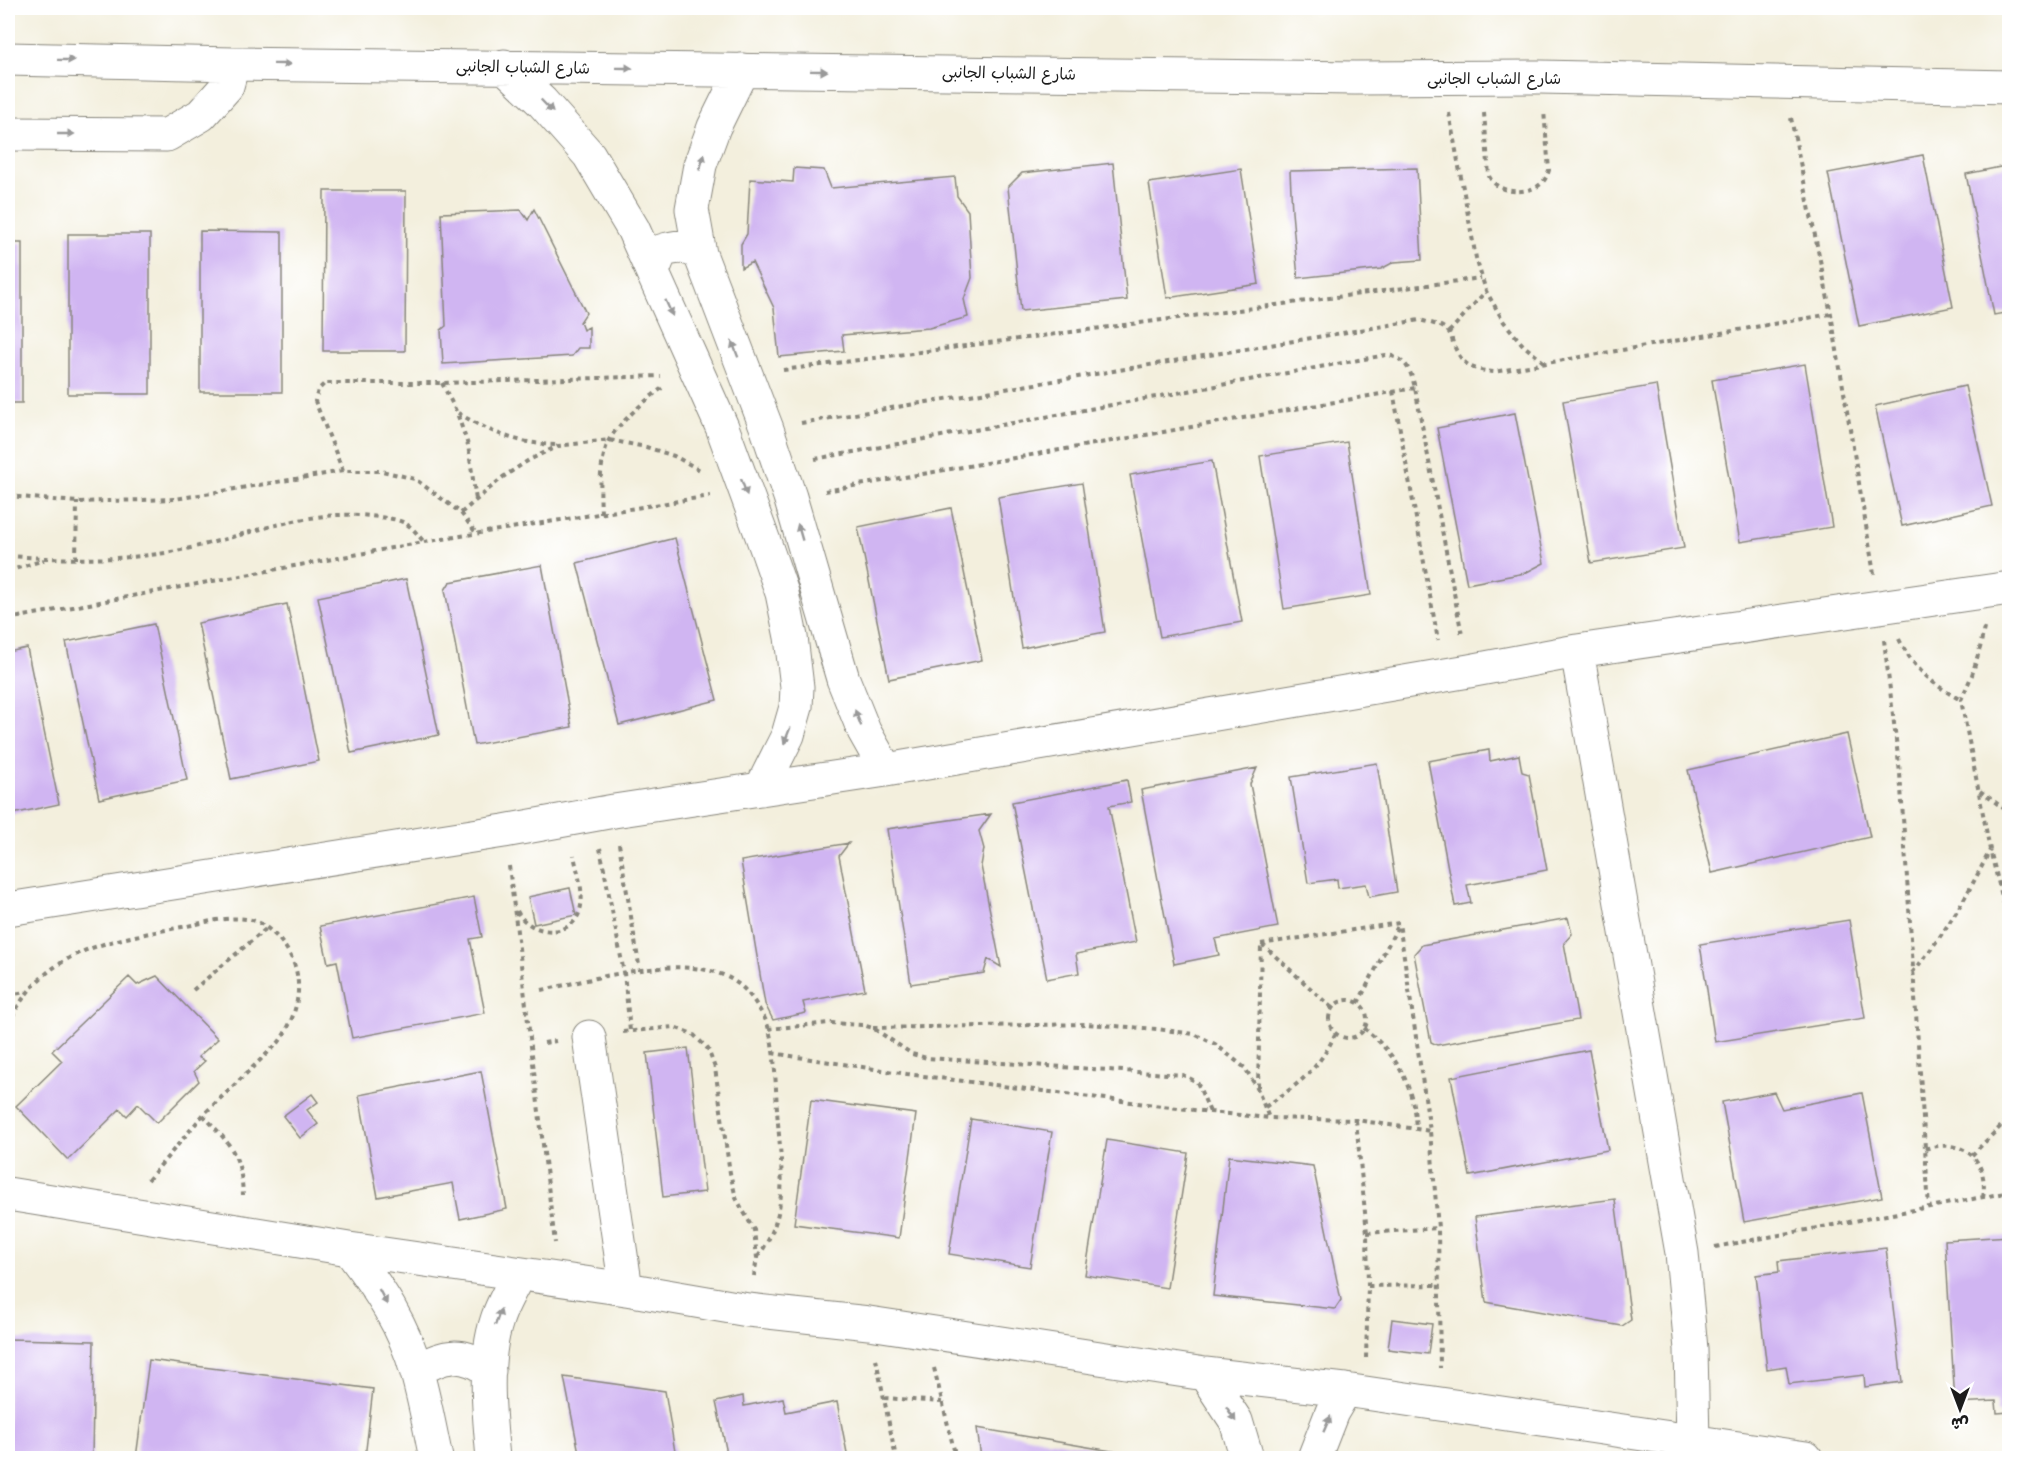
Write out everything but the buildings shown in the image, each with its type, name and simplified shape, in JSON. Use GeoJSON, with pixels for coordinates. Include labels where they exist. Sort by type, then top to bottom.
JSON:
{"type":"FeatureCollection","features":[{"type":"Feature","properties":{"kind":"street","name":"شارع الشباب الجانبى"},"geometry":{"type":"LineString","coordinates":[[8,59],[232,64],[1355,78],[1540,77],[2010,87]]}},
{"type":"Feature","properties":{"kind":"street"},"geometry":{"type":"LineString","coordinates":[[8,134],[167,135],[201,115],[227,86],[232,64]]}},
{"type":"Feature","properties":{"kind":"street"},"geometry":{"type":"LineString","coordinates":[[504,66],[542,102],[589,155],[633,229],[652,271],[687,371],[722,427],[740,491],[782,593],[791,637],[797,687],[795,707],[788,735],[761,789]]}},
{"type":"Feature","properties":{"kind":"street"},"geometry":{"type":"LineString","coordinates":[[742,70],[714,127],[700,165],[692,209],[700,254],[767,429],[790,497],[843,679],[864,731],[886,770]]}},
{"type":"Feature","properties":{"kind":"street"},"geometry":{"type":"LineString","coordinates":[[652,271],[661,251],[689,247],[700,254]]}},
{"type":"Feature","properties":{"kind":"street"},"geometry":{"type":"LineString","coordinates":[[8,909],[886,770],[1457,674],[1577,651],[1997,590]]}},
{"type":"Feature","properties":{"kind":"street"},"geometry":{"type":"LineString","coordinates":[[1577,651],[1682,1253],[1691,1349],[1693,1442]]}},
{"type":"Feature","properties":{"kind":"street"},"geometry":{"type":"LineString","coordinates":[[797,687],[815,695],[825,695],[843,679]]}},
{"type":"Feature","properties":{"kind":"street"},"geometry":{"type":"LineString","coordinates":[[589,1037],[626,1289]]}},
{"type":"Feature","properties":{"kind":"street"},"geometry":{"type":"LineString","coordinates":[[8,1194],[122,1211],[237,1232],[626,1289],[748,1310],[869,1323],[1205,1374],[1355,1392],[1806,1458]]}},
{"type":"Feature","properties":{"kind":"street"},"geometry":{"type":"LineString","coordinates":[[350,1249],[380,1290],[399,1326],[417,1371],[436,1458]]}},
{"type":"Feature","properties":{"kind":"street"},"geometry":{"type":"LineString","coordinates":[[494,1458],[488,1410],[489,1371],[497,1320],[519,1274]]}},
{"type":"Feature","properties":{"kind":"street"},"geometry":{"type":"LineString","coordinates":[[417,1371],[430,1363],[461,1356],[477,1361],[489,1371]]}},
{"type":"Feature","properties":{"kind":"street"},"geometry":{"type":"LineString","coordinates":[[1205,1374],[1236,1421],[1247,1458]]}},
{"type":"Feature","properties":{"kind":"street"},"geometry":{"type":"LineString","coordinates":[[1314,1458],[1329,1420],[1355,1392]]}},
{"type":"Feature","properties":{"kind":"path"},"geometry":{"type":"LineString","coordinates":[[1443,77],[1481,278],[1504,322],[1523,345],[1546,364]]}},
{"type":"Feature","properties":{"kind":"path"},"geometry":{"type":"LineString","coordinates":[[1481,78],[1489,176],[1496,187],[1503,190],[1520,190],[1539,185],[1546,179],[1549,170],[1550,160],[1540,77]]}},
{"type":"Feature","properties":{"kind":"path"},"geometry":{"type":"LineString","coordinates":[[746,375],[1481,278]]}},
{"type":"Feature","properties":{"kind":"path"},"geometry":{"type":"LineString","coordinates":[[1449,332],[1486,291]]}},
{"type":"Feature","properties":{"kind":"path"},"geometry":{"type":"LineString","coordinates":[[767,429],[1420,320],[1441,326],[1449,332],[1464,363],[1478,370],[1509,370],[1831,314]]}},
{"type":"Feature","properties":{"kind":"path"},"geometry":{"type":"LineString","coordinates":[[778,466],[1386,355],[1394,356],[1410,369],[1415,387],[1457,674]]}},
{"type":"Feature","properties":{"kind":"path"},"geometry":{"type":"LineString","coordinates":[[343,471],[315,401],[318,390],[325,383],[442,383],[687,371]]}},
{"type":"Feature","properties":{"kind":"path"},"geometry":{"type":"LineString","coordinates":[[601,513],[600,487],[609,440],[633,412],[687,371]]}},
{"type":"Feature","properties":{"kind":"path"},"geometry":{"type":"LineString","coordinates":[[442,383],[457,412],[468,445],[477,501]]}},
{"type":"Feature","properties":{"kind":"path"},"geometry":{"type":"LineString","coordinates":[[790,497],[1415,387]]}},
{"type":"Feature","properties":{"kind":"path"},"geometry":{"type":"LineString","coordinates":[[1393,391],[1457,674]]}},
{"type":"Feature","properties":{"kind":"path"},"geometry":{"type":"LineString","coordinates":[[457,412],[483,428],[511,439],[541,445],[558,446],[609,440],[646,447],[674,456],[740,491]]}},
{"type":"Feature","properties":{"kind":"path"},"geometry":{"type":"LineString","coordinates":[[461,513],[503,477],[529,460],[558,446]]}},
{"type":"Feature","properties":{"kind":"path"},"geometry":{"type":"LineString","coordinates":[[8,496],[77,502],[175,499],[343,471],[382,471],[415,478],[461,513],[477,533]]}},
{"type":"Feature","properties":{"kind":"path"},"geometry":{"type":"LineString","coordinates":[[8,619],[424,542],[740,491]]}},
{"type":"Feature","properties":{"kind":"path"},"geometry":{"type":"LineString","coordinates":[[76,559],[77,502]]}},
{"type":"Feature","properties":{"kind":"path"},"geometry":{"type":"LineString","coordinates":[[8,556],[76,559],[160,554],[302,519],[349,515],[367,515],[404,523],[413,529],[424,542]]}},
{"type":"Feature","properties":{"kind":"path"},"geometry":{"type":"LineString","coordinates":[[8,571],[49,558]]}},
{"type":"Feature","properties":{"kind":"path"},"geometry":{"type":"LineString","coordinates":[[1997,590],[1985,620],[1972,675],[1961,700],[1990,850],[2010,927]]}},
{"type":"Feature","properties":{"kind":"path"},"geometry":{"type":"LineString","coordinates":[[1888,606],[1894,630],[1905,652],[1915,665],[1939,688],[1961,700]]}},
{"type":"Feature","properties":{"kind":"path"},"geometry":{"type":"LineString","coordinates":[[1979,790],[2010,813]]}},
{"type":"Feature","properties":{"kind":"path"},"geometry":{"type":"LineString","coordinates":[[516,910],[525,922],[546,930],[557,931],[576,921],[582,901],[592,815]]}},
{"type":"Feature","properties":{"kind":"path"},"geometry":{"type":"LineString","coordinates":[[592,815],[640,971]]}},
{"type":"Feature","properties":{"kind":"path"},"geometry":{"type":"LineString","coordinates":[[592,815],[624,973],[630,1031]]}},
{"type":"Feature","properties":{"kind":"path"},"geometry":{"type":"LineString","coordinates":[[504,831],[516,910],[560,1279]]}},
{"type":"Feature","properties":{"kind":"path"},"geometry":{"type":"LineString","coordinates":[[1912,973],[1948,927],[1964,902],[1990,850]]}},
{"type":"Feature","properties":{"kind":"path"},"geometry":{"type":"LineString","coordinates":[[8,1025],[26,992],[59,963],[101,943],[238,919],[254,921],[267,928],[278,938],[294,962],[298,976],[297,1006],[286,1032],[279,1042],[203,1115],[122,1211]]}},
{"type":"Feature","properties":{"kind":"path"},"geometry":{"type":"LineString","coordinates":[[1261,944],[1399,923]]}},
{"type":"Feature","properties":{"kind":"path"},"geometry":{"type":"LineString","coordinates":[[1358,1003],[1399,923]]}},
{"type":"Feature","properties":{"kind":"path"},"geometry":{"type":"LineString","coordinates":[[1399,923],[1430,1131],[1438,1228],[1440,1404]]}},
{"type":"Feature","properties":{"kind":"path"},"geometry":{"type":"LineString","coordinates":[[193,990],[267,928]]}},
{"type":"Feature","properties":{"kind":"path"},"geometry":{"type":"LineString","coordinates":[[1261,944],[1332,1008]]}},
{"type":"Feature","properties":{"kind":"path"},"geometry":{"type":"LineString","coordinates":[[1257,1088],[1261,944]]}},
{"type":"Feature","properties":{"kind":"path"},"geometry":{"type":"LineString","coordinates":[[542,990],[624,973],[676,966],[705,969],[732,979],[749,993],[766,1021],[768,1029],[783,1182],[775,1228],[769,1242],[757,1258]]}},
{"type":"Feature","properties":{"kind":"path"},"geometry":{"type":"LineString","coordinates":[[8,994],[26,992]]}},
{"type":"Feature","properties":{"kind":"path"},"geometry":{"type":"LineString","coordinates":[[1344,1001],[1358,1003],[1365,1012],[1366,1023],[1360,1034],[1348,1038],[1335,1034],[1328,1018],[1332,1008],[1344,1001]]}},
{"type":"Feature","properties":{"kind":"path"},"geometry":{"type":"LineString","coordinates":[[768,1029],[830,1023],[863,1025],[873,1028],[1087,1024],[1194,1034],[1215,1044],[1245,1068],[1257,1088],[1269,1118]]}},
{"type":"Feature","properties":{"kind":"path"},"geometry":{"type":"LineString","coordinates":[[544,1043],[674,1027],[693,1034],[708,1049],[715,1068],[730,1173],[736,1198],[753,1230],[757,1258],[748,1310]]}},
{"type":"Feature","properties":{"kind":"path"},"geometry":{"type":"LineString","coordinates":[[873,1028],[905,1050],[927,1058],[1182,1075],[1197,1082],[1210,1112]]}},
{"type":"Feature","properties":{"kind":"path"},"geometry":{"type":"LineString","coordinates":[[1364,1028],[1386,1048],[1403,1072],[1415,1109],[1416,1128]]}},
{"type":"Feature","properties":{"kind":"path"},"geometry":{"type":"LineString","coordinates":[[1265,1107],[1294,1087],[1319,1064],[1335,1034]]}},
{"type":"Feature","properties":{"kind":"path"},"geometry":{"type":"LineString","coordinates":[[772,1053],[897,1072],[1210,1112],[1269,1118],[1356,1120],[1430,1131]]}},
{"type":"Feature","properties":{"kind":"path"},"geometry":{"type":"LineString","coordinates":[[203,1115],[226,1140],[238,1161],[243,1197],[237,1232]]}},
{"type":"Feature","properties":{"kind":"path"},"geometry":{"type":"LineString","coordinates":[[1972,1155],[2010,1117]]}},
{"type":"Feature","properties":{"kind":"path"},"geometry":{"type":"LineString","coordinates":[[1355,1392],[1368,1286],[1367,1233],[1356,1120]]}},
{"type":"Feature","properties":{"kind":"path"},"geometry":{"type":"LineString","coordinates":[[1925,1149],[1937,1145],[1950,1145],[1961,1148],[1972,1155],[1982,1168],[1985,1183],[1983,1198]]}},
{"type":"Feature","properties":{"kind":"path"},"geometry":{"type":"LineString","coordinates":[[1682,1253],[2010,1192]]}},
{"type":"Feature","properties":{"kind":"path"},"geometry":{"type":"LineString","coordinates":[[1367,1233],[1438,1228]]}},
{"type":"Feature","properties":{"kind":"path"},"geometry":{"type":"LineString","coordinates":[[1368,1286],[1439,1285]]}},
{"type":"Feature","properties":{"kind":"path"},"geometry":{"type":"LineString","coordinates":[[869,1323],[896,1458]]}},
{"type":"Feature","properties":{"kind":"path"},"geometry":{"type":"LineString","coordinates":[[926,1332],[956,1458]]}},
{"type":"Feature","properties":{"kind":"path"},"geometry":{"type":"LineString","coordinates":[[884,1398],[942,1402]]}}]}
